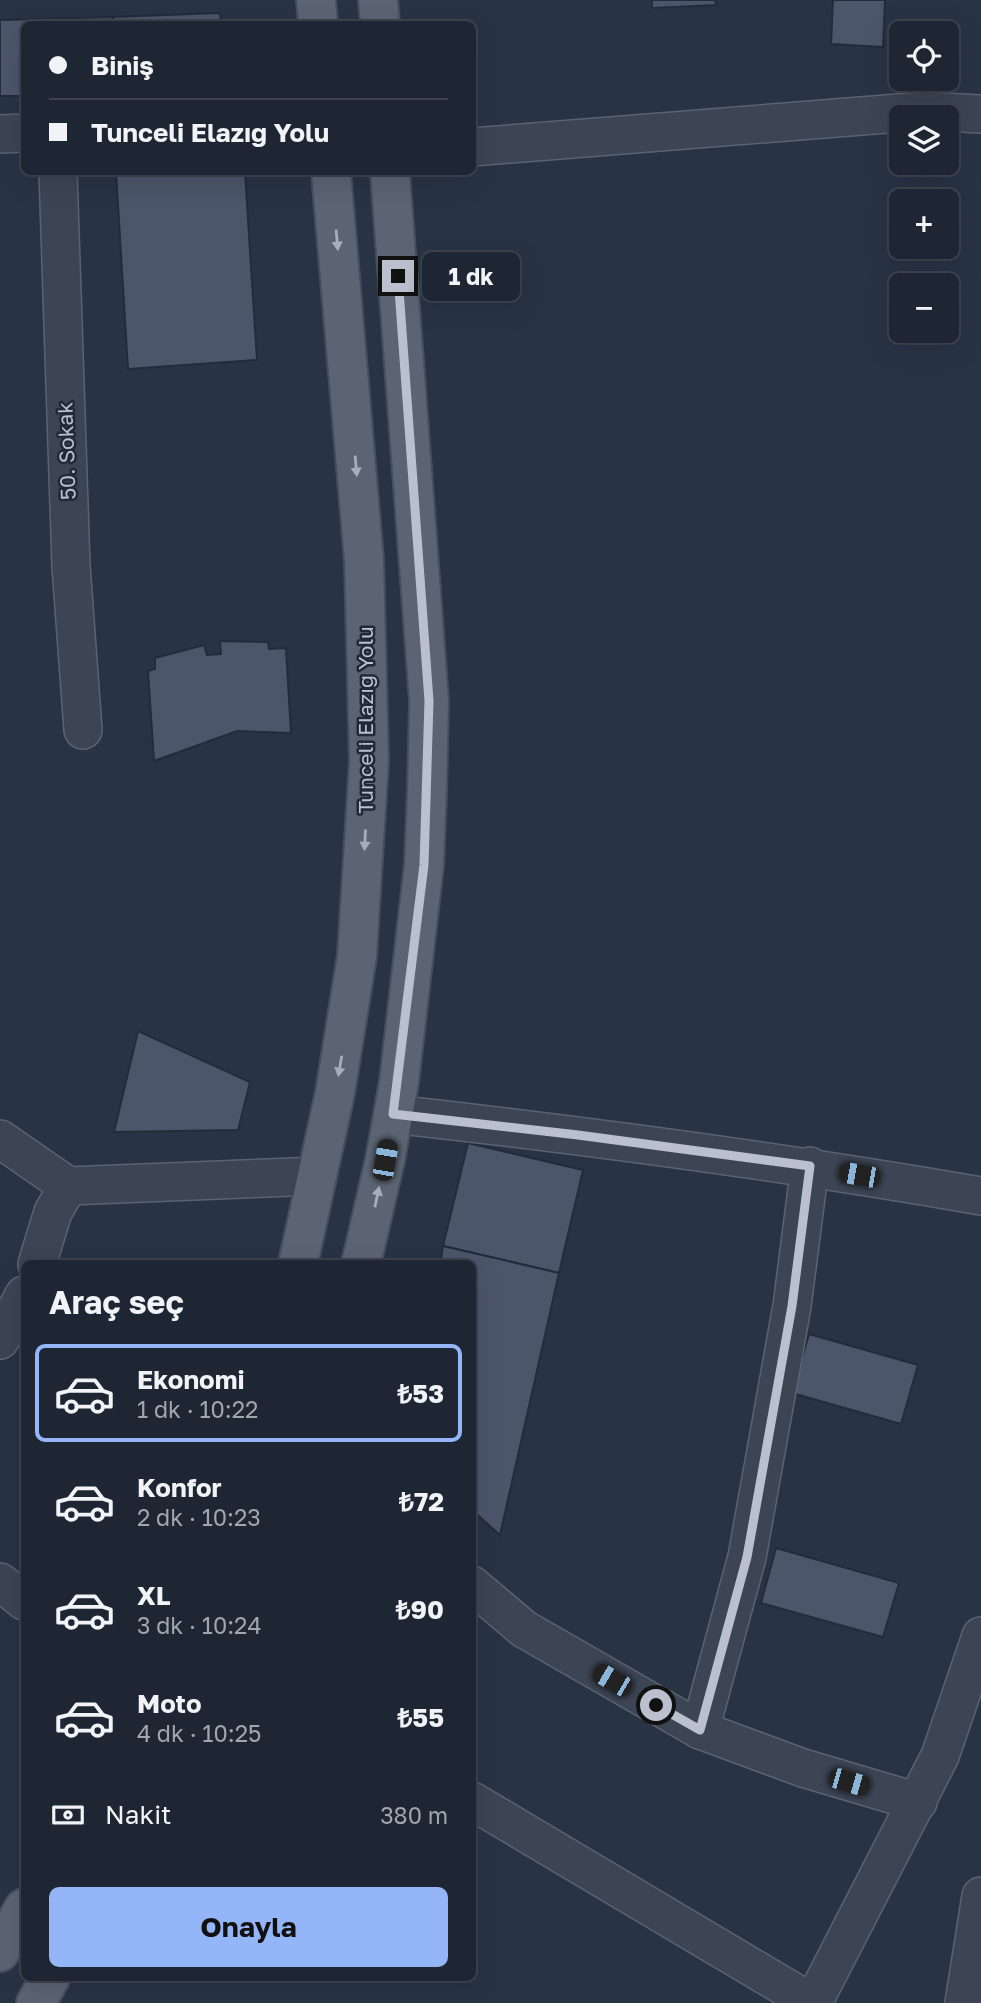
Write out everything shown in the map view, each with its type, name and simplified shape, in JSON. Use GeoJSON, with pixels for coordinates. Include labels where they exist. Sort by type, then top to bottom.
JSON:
{"type":"FeatureCollection","features":[{"type":"Feature","properties":{"kind":"main road"},"geometry":{"type":"LineString","coordinates":[[316,0],[318,21]]}},
{"type":"Feature","properties":{"kind":"main road"},"geometry":{"type":"LineString","coordinates":[[378,0],[380,21]]}},
{"type":"Feature","properties":{"kind":"main road","name":"Tunceli Elazığ Yolu"},"geometry":{"type":"LineString","coordinates":[[299,1260],[337,1081],[357,956],[369,760],[364,560],[331,175]]}},
{"type":"Feature","properties":{"kind":"main road"},"geometry":{"type":"LineString","coordinates":[[362,1260],[393,1114],[424,865],[429,701],[390,175]]}},
{"type":"Feature","properties":{"kind":"main road"},"geometry":{"type":"LineString","coordinates":[[0,1952],[21,1914]]}},
{"type":"Feature","properties":{"kind":"main road"},"geometry":{"type":"LineString","coordinates":[[36,2003],[48,1981]]}},
{"type":"Feature","properties":{"kind":"street"},"geometry":{"type":"LineString","coordinates":[[476,147],[924,111],[981,114]]}},
{"type":"Feature","properties":{"kind":"street"},"geometry":{"type":"LineString","coordinates":[[0,134],[21,132]]}},
{"type":"Feature","properties":{"kind":"street","name":"50. Sokak"},"geometry":{"type":"LineString","coordinates":[[58,175],[71,566],[83,730]]}},
{"type":"Feature","properties":{"kind":"street"},"geometry":{"type":"LineString","coordinates":[[393,1114],[810,1166],[981,1196]]}},
{"type":"Feature","properties":{"kind":"street"},"geometry":{"type":"LineString","coordinates":[[0,1139],[68,1186],[318,1176]]}},
{"type":"Feature","properties":{"kind":"street"},"geometry":{"type":"LineString","coordinates":[[700,1730],[747,1557],[792,1306],[810,1166]]}},
{"type":"Feature","properties":{"kind":"street"},"geometry":{"type":"LineString","coordinates":[[38,1260],[52,1212],[68,1186]]}},
{"type":"Feature","properties":{"kind":"street"},"geometry":{"type":"LineString","coordinates":[[0,1340],[21,1301]]}},
{"type":"Feature","properties":{"kind":"street"},"geometry":{"type":"LineString","coordinates":[[0,1581],[21,1598]]}},
{"type":"Feature","properties":{"kind":"street"},"geometry":{"type":"LineString","coordinates":[[476,1588],[524,1629],[700,1730],[803,1768],[918,1802]]}},
{"type":"Feature","properties":{"kind":"street"},"geometry":{"type":"LineString","coordinates":[[476,1803],[812,2003],[940,1756],[981,1636]]}},
{"type":"Feature","properties":{"kind":"street"},"geometry":{"type":"LineString","coordinates":[[964,2003],[981,1896]]}},
{"type":"Feature","properties":{"kind":"building"},"geometry":{"type":"Polygon","coordinates":[[[652,0],[715,0],[716,5],[652,8],[652,0]]]}},
{"type":"Feature","properties":{"kind":"building"},"geometry":{"type":"Polygon","coordinates":[[[833,0],[885,0],[883,47],[831,44],[833,0]]]}},
{"type":"Feature","properties":{"kind":"building"},"geometry":{"type":"Polygon","coordinates":[[[220,13],[221,21],[113,21],[113,17],[220,13]]]}},
{"type":"Feature","properties":{"kind":"building"},"geometry":{"type":"Polygon","coordinates":[[[113,17],[113,21],[21,21],[21,96],[0,96],[0,20],[113,17]]]}},
{"type":"Feature","properties":{"kind":"building"},"geometry":{"type":"Polygon","coordinates":[[[116,175],[245,175],[257,360],[128,369],[116,175]]]}},
{"type":"Feature","properties":{"kind":"building"},"geometry":{"type":"Polygon","coordinates":[[[220,641],[268,642],[269,649],[286,648],[291,733],[237,731],[154,761],[148,671],[155,669],[155,658],[204,645],[207,655],[221,654],[220,641]]]}},
{"type":"Feature","properties":{"kind":"building"},"geometry":{"type":"Polygon","coordinates":[[[138,1031],[250,1082],[238,1130],[114,1132],[138,1031]]]}},
{"type":"Feature","properties":{"kind":"building"},"geometry":{"type":"Polygon","coordinates":[[[468,1143],[583,1170],[559,1273],[443,1246],[468,1143]]]}},
{"type":"Feature","properties":{"kind":"building"},"geometry":{"type":"Polygon","coordinates":[[[443,1246],[559,1273],[500,1535],[476,1514],[476,1260],[441,1260],[443,1246]]]}},
{"type":"Feature","properties":{"kind":"building"},"geometry":{"type":"Polygon","coordinates":[[[809,1334],[918,1365],[901,1424],[792,1393],[809,1334]]]}},
{"type":"Feature","properties":{"kind":"building"},"geometry":{"type":"Polygon","coordinates":[[[776,1548],[899,1583],[883,1637],[761,1603],[776,1548]]]}},
{"type":"Feature","properties":{"kind":"route"},"geometry":{"type":"LineString","coordinates":[[398,276],[421,562],[429,701],[424,865],[393,1114],[810,1166],[792,1306],[747,1557],[700,1730],[656,1705]]}}]}
